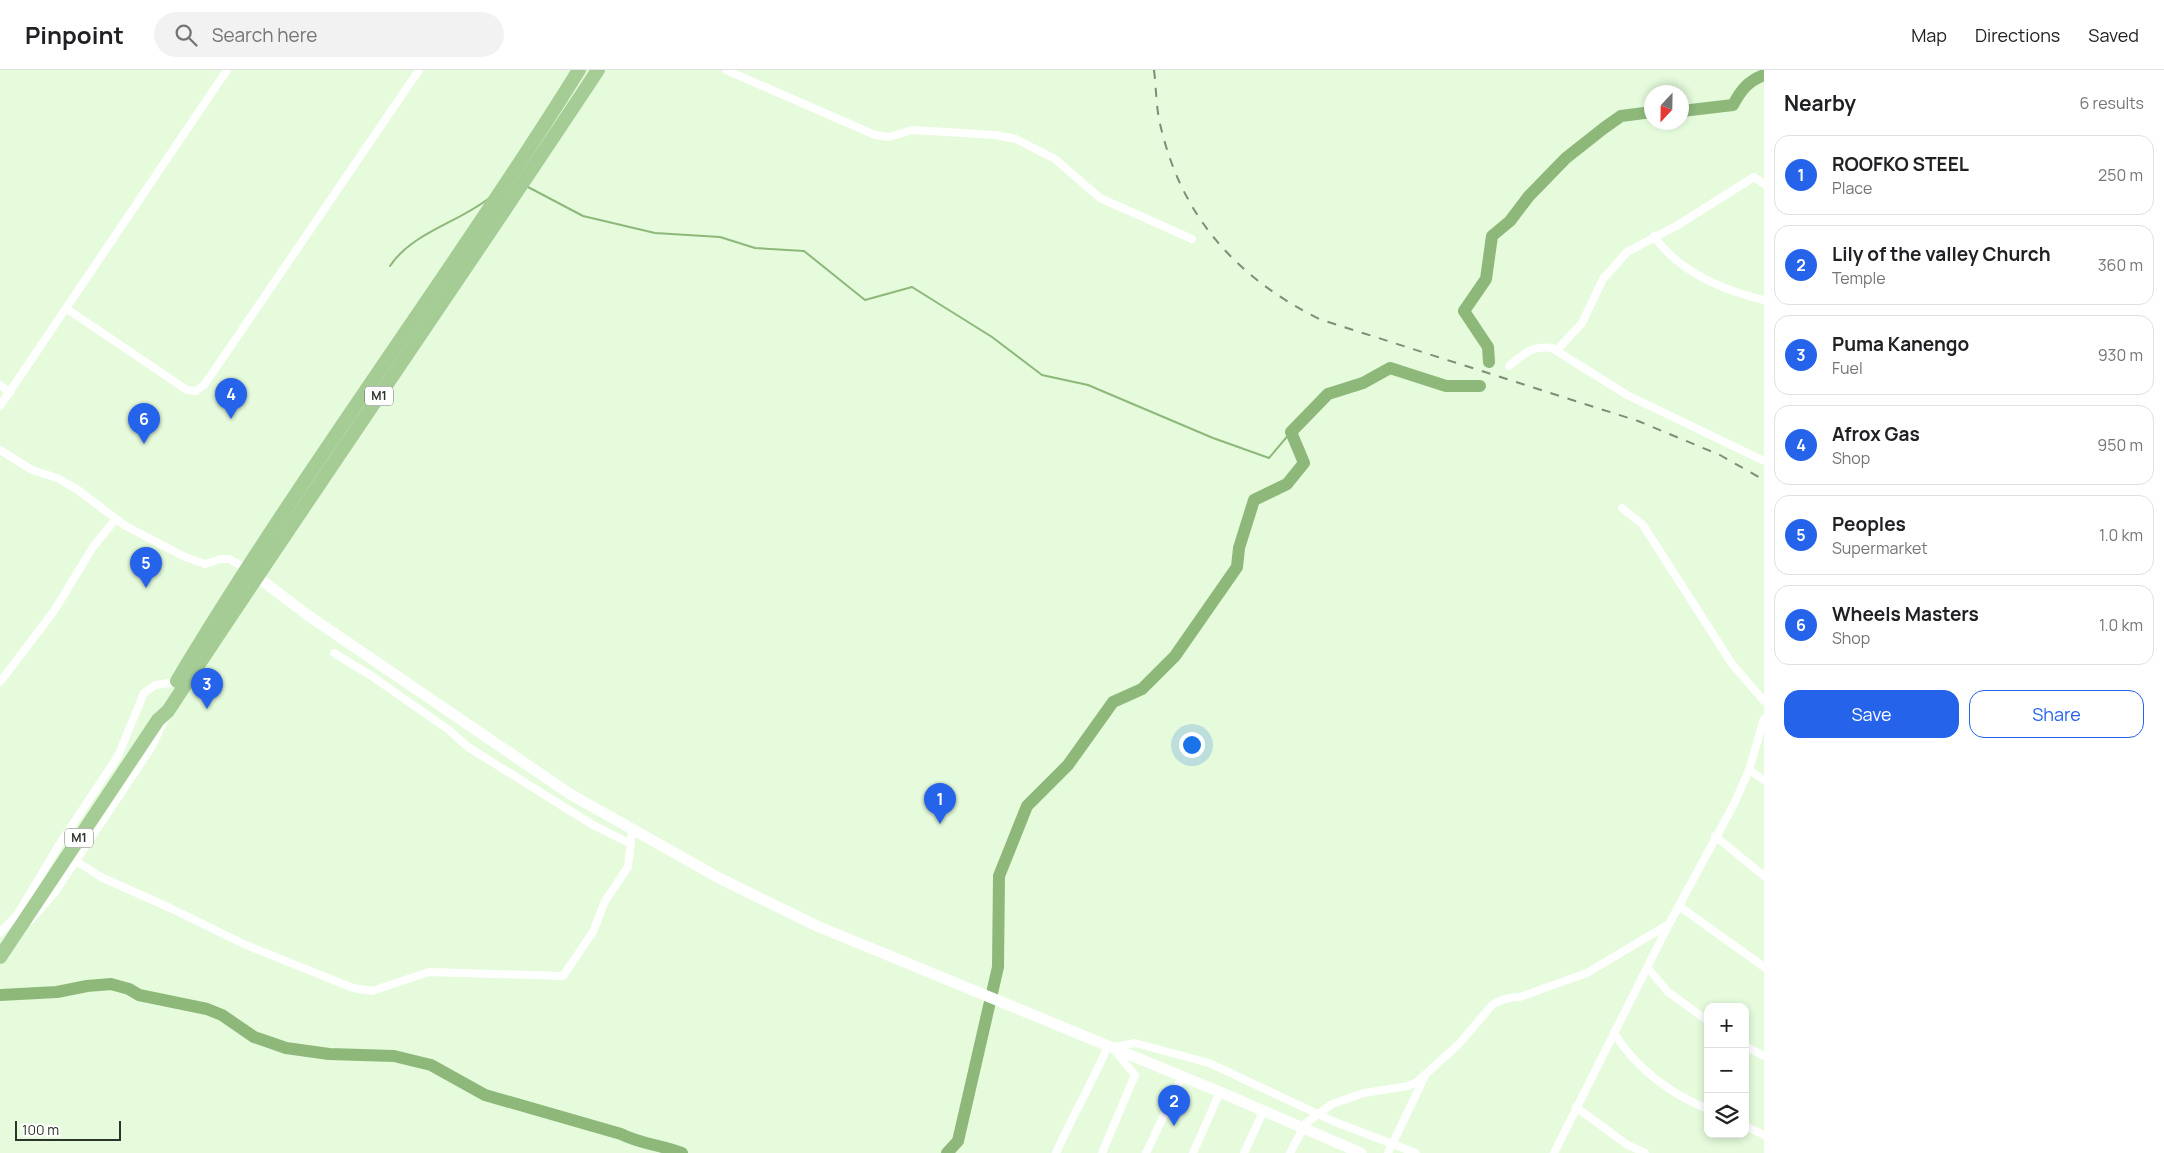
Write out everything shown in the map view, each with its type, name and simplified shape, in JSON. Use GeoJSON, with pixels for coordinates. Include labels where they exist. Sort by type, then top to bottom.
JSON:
{"type":"FeatureCollection","features":[{"type":"Feature","properties":{"kind":"highway","name":"M1"},"geometry":{"type":"LineString","coordinates":[[0,956],[6,936],[163,715],[252,573],[579,70]]}},
{"type":"Feature","properties":{"kind":"highway","name":"M1"},"geometry":{"type":"LineString","coordinates":[[163,715],[161,708],[177,682],[476,255],[598,70]]}},
{"type":"Feature","properties":{"kind":"main road"},"geometry":{"type":"LineString","coordinates":[[252,573],[306,614],[510,754],[632,831],[719,878],[817,926],[1220,1092],[1302,1128],[1340,1149],[1361,1153]]}},
{"type":"Feature","properties":{"kind":"street"},"geometry":{"type":"LineString","coordinates":[[0,406],[227,70]]}},
{"type":"Feature","properties":{"kind":"street"},"geometry":{"type":"LineString","coordinates":[[67,309],[187,390],[196,391],[205,384],[419,70]]}},
{"type":"Feature","properties":{"kind":"street"},"geometry":{"type":"LineString","coordinates":[[726,70],[875,135],[889,137],[912,130],[995,135],[1016,139],[1055,160],[1100,198],[1192,240]]}},
{"type":"Feature","properties":{"kind":"street"},"geometry":{"type":"LineString","coordinates":[[1557,350],[1582,323],[1598,289],[1617,261],[1631,248],[1678,225],[1754,177],[1764,184]]}},
{"type":"Feature","properties":{"kind":"street"},"geometry":{"type":"LineString","coordinates":[[1654,236],[1662,248],[1687,270],[1742,294],[1764,300]]}},
{"type":"Feature","properties":{"kind":"street"},"geometry":{"type":"LineString","coordinates":[[1508,366],[1533,348],[1543,346],[1557,350],[1627,395],[1764,461]]}},
{"type":"Feature","properties":{"kind":"street"},"geometry":{"type":"LineString","coordinates":[[0,385],[10,393]]}},
{"type":"Feature","properties":{"kind":"street"},"geometry":{"type":"LineString","coordinates":[[0,450],[28,468],[57,478],[78,490],[103,508],[115,520],[196,562],[206,564],[229,559],[252,573]]}},
{"type":"Feature","properties":{"kind":"street"},"geometry":{"type":"LineString","coordinates":[[1622,508],[1643,525],[1732,664],[1764,701]]}},
{"type":"Feature","properties":{"kind":"street"},"geometry":{"type":"LineString","coordinates":[[0,682],[54,611],[93,547],[115,520]]}},
{"type":"Feature","properties":{"kind":"street"},"geometry":{"type":"LineString","coordinates":[[334,653],[370,674],[449,730],[468,747],[593,824],[631,844]]}},
{"type":"Feature","properties":{"kind":"street"},"geometry":{"type":"LineString","coordinates":[[6,936],[56,848],[118,756],[144,693],[155,684],[177,682]]}},
{"type":"Feature","properties":{"kind":"street"},"geometry":{"type":"LineString","coordinates":[[6,936],[37,914],[76,861],[151,748],[163,715]]}},
{"type":"Feature","properties":{"kind":"street"},"geometry":{"type":"LineString","coordinates":[[1554,1153],[1715,836],[1734,804],[1749,770],[1764,719]]}},
{"type":"Feature","properties":{"kind":"street"},"geometry":{"type":"LineString","coordinates":[[1749,770],[1764,780]]}},
{"type":"Feature","properties":{"kind":"street"},"geometry":{"type":"LineString","coordinates":[[76,861],[101,877],[246,945],[336,983],[372,991],[430,972],[562,976],[593,932],[605,901],[624,873],[630,859],[632,831]]}},
{"type":"Feature","properties":{"kind":"street"},"geometry":{"type":"LineString","coordinates":[[1715,836],[1764,876]]}},
{"type":"Feature","properties":{"kind":"street"},"geometry":{"type":"LineString","coordinates":[[1679,906],[1764,967]]}},
{"type":"Feature","properties":{"kind":"street"},"geometry":{"type":"LineString","coordinates":[[1290,1153],[1302,1128],[1345,1098],[1408,1086],[1425,1075],[1459,1044],[1492,1005],[1498,1001],[1509,997],[1520,997],[1587,973],[1670,924]]}},
{"type":"Feature","properties":{"kind":"street"},"geometry":{"type":"LineString","coordinates":[[1648,968],[1668,992],[1688,1009],[1704,1019]]}},
{"type":"Feature","properties":{"kind":"street"},"geometry":{"type":"LineString","coordinates":[[1614,1033],[1626,1053],[1656,1078],[1690,1102],[1704,1107]]}},
{"type":"Feature","properties":{"kind":"street"},"geometry":{"type":"LineString","coordinates":[[1110,1047],[1135,1044],[1209,1063],[1320,1114],[1416,1153]]}},
{"type":"Feature","properties":{"kind":"street"},"geometry":{"type":"LineString","coordinates":[[1056,1153],[1077,1106],[1094,1080],[1110,1047]]}},
{"type":"Feature","properties":{"kind":"street"},"geometry":{"type":"LineString","coordinates":[[1102,1153],[1134,1075],[1110,1047]]}},
{"type":"Feature","properties":{"kind":"street"},"geometry":{"type":"LineString","coordinates":[[1749,1048],[1764,1056]]}},
{"type":"Feature","properties":{"kind":"street"},"geometry":{"type":"LineString","coordinates":[[1388,1153],[1425,1075]]}},
{"type":"Feature","properties":{"kind":"street"},"geometry":{"type":"LineString","coordinates":[[1146,1153],[1182,1077]]}},
{"type":"Feature","properties":{"kind":"street"},"geometry":{"type":"LineString","coordinates":[[1192,1153],[1220,1092]]}},
{"type":"Feature","properties":{"kind":"street"},"geometry":{"type":"LineString","coordinates":[[1576,1107],[1626,1144],[1645,1153]]}},
{"type":"Feature","properties":{"kind":"street"},"geometry":{"type":"LineString","coordinates":[[1244,1153],[1263,1112]]}},
{"type":"Feature","properties":{"kind":"street"},"geometry":{"type":"LineString","coordinates":[[1749,1128],[1764,1135]]}},
{"type":"Feature","properties":{"kind":"waterway"},"geometry":{"type":"LineString","coordinates":[[1689,110],[1733,105],[1746,87],[1764,75]]}},
{"type":"Feature","properties":{"kind":"waterway"},"geometry":{"type":"LineString","coordinates":[[1489,362],[1488,347],[1464,311],[1486,279],[1492,236],[1510,221],[1529,196],[1566,158],[1621,116],[1644,113]]}},
{"type":"Feature","properties":{"kind":"waterway"},"geometry":{"type":"LineString","coordinates":[[528,187],[583,216],[655,233],[720,237],[755,248],[804,251],[865,300],[912,287],[992,337],[1042,375],[1088,385],[1213,438],[1269,458],[1291,432]]}},
{"type":"Feature","properties":{"kind":"waterway"},"geometry":{"type":"LineString","coordinates":[[390,266],[410,245],[488,199]]}},
{"type":"Feature","properties":{"kind":"waterway"},"geometry":{"type":"LineString","coordinates":[[947,1153],[958,1141],[998,967],[999,876],[1027,806],[1068,765],[1113,702],[1142,689],[1175,656],[1237,567],[1239,548],[1254,500],[1287,484],[1304,463],[1291,432],[1328,394],[1363,383],[1390,368],[1446,386],[1480,386]]}},
{"type":"Feature","properties":{"kind":"waterway"},"geometry":{"type":"LineString","coordinates":[[0,995],[57,992],[87,986],[111,984],[129,989],[139,995],[207,1009],[222,1015],[254,1037],[286,1048],[329,1054],[394,1056],[431,1065],[485,1095],[682,1153]]}},
{"type":"Feature","properties":{"kind":"railway"},"geometry":{"type":"LineString","coordinates":[[1154,70],[1159,119],[1168,153],[1180,184],[1196,213],[1236,262],[1261,283],[1289,302],[1319,319],[1638,421],[1720,455],[1764,480]]}},
{"type":"Feature","properties":{"kind":"place","name":"Afrox Gas"},"geometry":{"type":"Point","coordinates":[231,419]}},
{"type":"Feature","properties":{"kind":"place","name":"Wheels Masters"},"geometry":{"type":"Point","coordinates":[144,444]}},
{"type":"Feature","properties":{"kind":"place","name":"Peoples"},"geometry":{"type":"Point","coordinates":[146,588]}},
{"type":"Feature","properties":{"kind":"place","name":"Puma Kanengo"},"geometry":{"type":"Point","coordinates":[207,709]}},
{"type":"Feature","properties":{"kind":"place","name":"ROOFKO STEEL"},"geometry":{"type":"Point","coordinates":[940,824]}},
{"type":"Feature","properties":{"kind":"place","name":"Lily of the valley Church"},"geometry":{"type":"Point","coordinates":[1174,1126]}}]}
